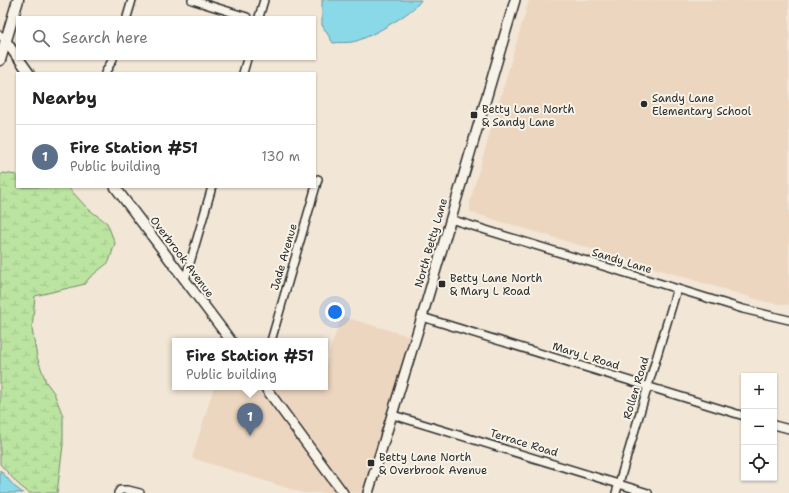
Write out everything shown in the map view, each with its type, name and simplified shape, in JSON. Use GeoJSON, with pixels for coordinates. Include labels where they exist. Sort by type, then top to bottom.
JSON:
{"type":"FeatureCollection","features":[{"type":"Feature","properties":{"kind":"main road"},"geometry":{"type":"LineString","coordinates":[[0,60],[3,38],[18,0]]}},
{"type":"Feature","properties":{"kind":"street"},"geometry":{"type":"LineString","coordinates":[[127,16],[132,0]]}},
{"type":"Feature","properties":{"kind":"street"},"geometry":{"type":"LineString","coordinates":[[192,0],[244,16]]}},
{"type":"Feature","properties":{"kind":"street"},"geometry":{"type":"LineString","coordinates":[[259,16],[264,0]]}},
{"type":"Feature","properties":{"kind":"street","name":"North Betty Lane"},"geometry":{"type":"LineString","coordinates":[[368,493],[393,415],[515,0]]}},
{"type":"Feature","properties":{"kind":"street"},"geometry":{"type":"LineString","coordinates":[[3,38],[16,55]]}},
{"type":"Feature","properties":{"kind":"street"},"geometry":{"type":"LineString","coordinates":[[20,60],[28,72]]}},
{"type":"Feature","properties":{"kind":"street"},"geometry":{"type":"LineString","coordinates":[[106,72],[112,60]]}},
{"type":"Feature","properties":{"kind":"street"},"geometry":{"type":"LineString","coordinates":[[244,72],[247,60]]}},
{"type":"Feature","properties":{"kind":"street","name":"Jade Avenue"},"geometry":{"type":"LineString","coordinates":[[316,186],[318,179]]}},
{"type":"Feature","properties":{"kind":"street","name":"Overbrook Avenue"},"geometry":{"type":"LineString","coordinates":[[116,188],[229,338]]}},
{"type":"Feature","properties":{"kind":"street"},"geometry":{"type":"LineString","coordinates":[[185,280],[212,188]]}},
{"type":"Feature","properties":{"kind":"street","name":"Jade Avenue"},"geometry":{"type":"LineString","coordinates":[[272,338],[315,188]]}},
{"type":"Feature","properties":{"kind":"street","name":"Sandy Lane"},"geometry":{"type":"LineString","coordinates":[[450,219],[743,309],[789,320]]}},
{"type":"Feature","properties":{"kind":"street","name":"Rollen Road"},"geometry":{"type":"LineString","coordinates":[[616,493],[677,289]]}},
{"type":"Feature","properties":{"kind":"street","name":"Mary L Road"},"geometry":{"type":"LineString","coordinates":[[422,317],[741,415]]}},
{"type":"Feature","properties":{"kind":"street"},"geometry":{"type":"LineString","coordinates":[[268,390],[343,493]]}},
{"type":"Feature","properties":{"kind":"street","name":"Terrace Road"},"geometry":{"type":"LineString","coordinates":[[393,415],[648,493]]}},
{"type":"Feature","properties":{"kind":"street"},"geometry":{"type":"LineString","coordinates":[[777,426],[789,429]]}},
{"type":"Feature","properties":{"kind":"street"},"geometry":{"type":"LineString","coordinates":[[119,492],[128,490],[140,493]]}},
{"type":"Feature","properties":{"kind":"shaded area","name":"Sandy Lane Elementary School"},"geometry":{"type":"Polygon","coordinates":[[[529,0],[789,0],[789,305],[766,302],[470,212],[470,201],[529,0]]]}},
{"type":"Feature","properties":{"kind":"shaded area"},"geometry":{"type":"Polygon","coordinates":[[[341,316],[412,337],[364,493],[348,493],[273,390],[328,390],[328,358],[341,316]]]}},
{"type":"Feature","properties":{"kind":"shaded area"},"geometry":{"type":"Polygon","coordinates":[[[213,390],[262,390],[337,493],[303,493],[192,458],[213,390]]]}},
{"type":"Feature","properties":{"kind":"green space"},"geometry":{"type":"Polygon","coordinates":[[[3,173],[16,175],[16,188],[69,188],[87,208],[107,223],[115,243],[109,262],[89,278],[85,284],[35,296],[32,329],[37,357],[46,382],[54,393],[63,416],[63,445],[57,493],[29,493],[18,484],[0,464],[0,176],[3,173]]]}},
{"type":"Feature","properties":{"kind":"water"},"geometry":{"type":"Polygon","coordinates":[[[322,0],[421,0],[410,11],[390,25],[368,36],[352,42],[333,43],[322,25],[322,0]]]}},
{"type":"Feature","properties":{"kind":"water"},"geometry":{"type":"Polygon","coordinates":[[[0,470],[15,487],[23,493],[0,493],[0,470]]]}},
{"type":"Feature","properties":{"kind":"place","name":"Sandy Lane Elementary School"},"geometry":{"type":"Point","coordinates":[644,104]}},
{"type":"Feature","properties":{"kind":"place","name":"Betty Lane North & Sandy Lane"},"geometry":{"type":"Point","coordinates":[474,115]}},
{"type":"Feature","properties":{"kind":"place","name":"Betty Lane North & Mary L Road"},"geometry":{"type":"Point","coordinates":[442,284]}},
{"type":"Feature","properties":{"kind":"place","name":"Fire Station #51"},"geometry":{"type":"Point","coordinates":[250,436]}},
{"type":"Feature","properties":{"kind":"place","name":"Betty Lane North & Overbrook Avenue"},"geometry":{"type":"Point","coordinates":[371,463]}}]}
